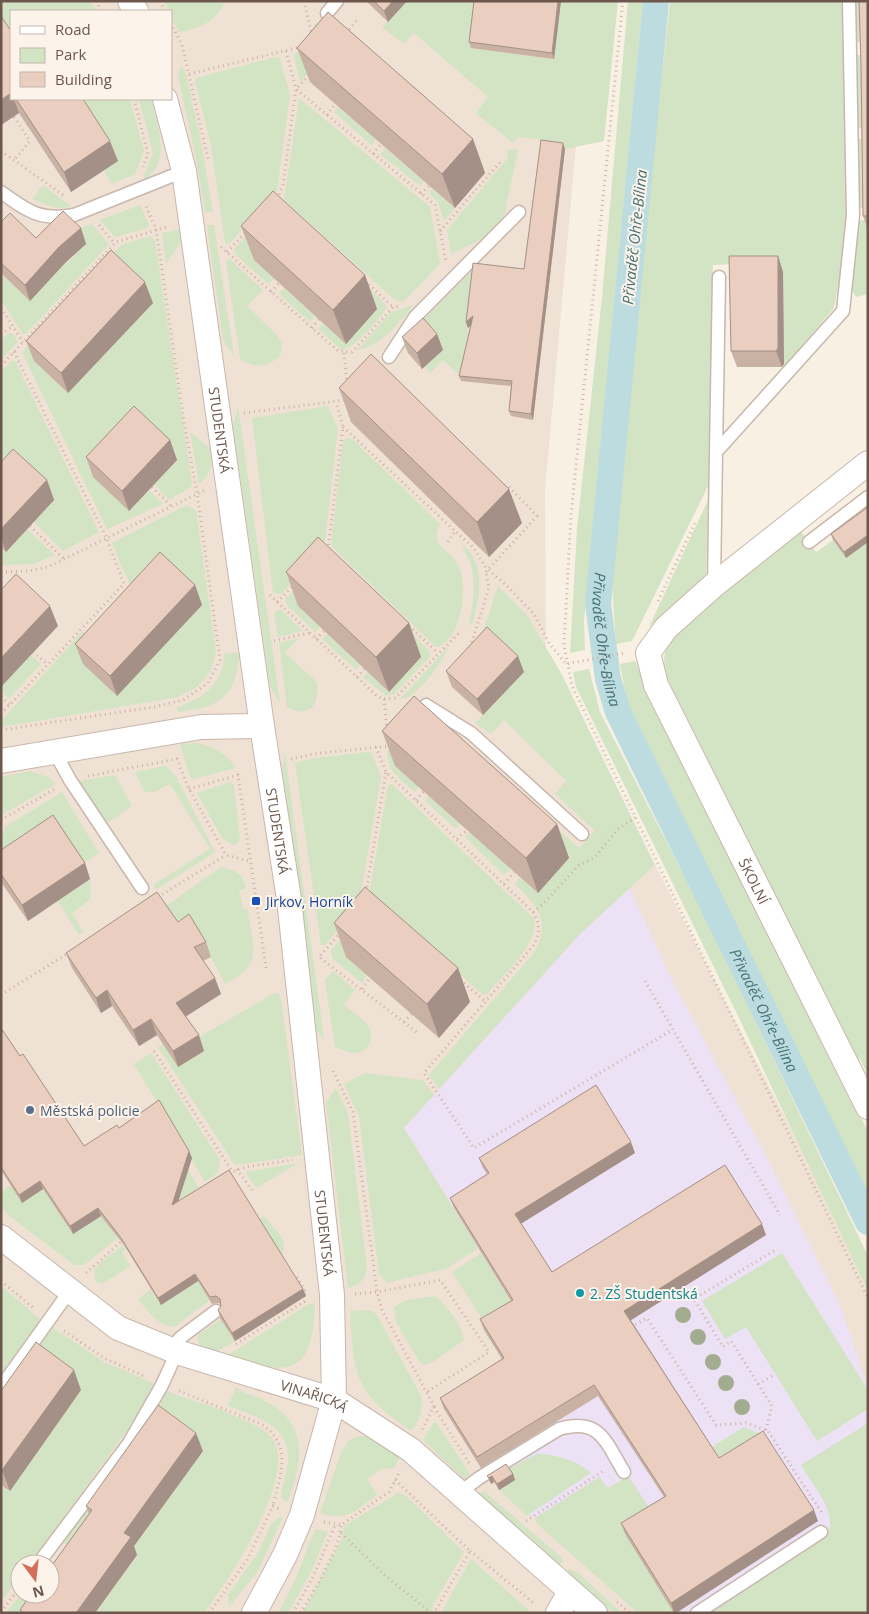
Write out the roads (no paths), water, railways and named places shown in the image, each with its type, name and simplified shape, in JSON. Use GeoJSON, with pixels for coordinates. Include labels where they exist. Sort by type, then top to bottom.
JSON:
{"type":"FeatureCollection","features":[{"type":"Feature","properties":{"kind":"street","name":"STUDENTSKÁ"},"geometry":{"type":"LineString","coordinates":[[165,100],[184,171],[262,726],[289,899],[321,1296],[334,1400],[302,1515],[285,1555],[254,1613]]}},
{"type":"Feature","properties":{"kind":"street"},"geometry":{"type":"LineString","coordinates":[[714,585],[868,463]]}},
{"type":"Feature","properties":{"kind":"street","name":"ŠKOLNÍ"},"geometry":{"type":"LineString","coordinates":[[714,585],[641,652],[868,1107]]}},
{"type":"Feature","properties":{"kind":"street"},"geometry":{"type":"LineString","coordinates":[[8,760],[201,728],[262,726]]}},
{"type":"Feature","properties":{"kind":"street","name":"VINAŘICKÁ"},"geometry":{"type":"LineString","coordinates":[[1,1237],[75,1284],[118,1328],[174,1351],[334,1400],[411,1450],[595,1613]]}},
{"type":"Feature","properties":{"kind":"street"},"geometry":{"type":"LineString","coordinates":[[548,1609],[570,1592]]}},
{"type":"Feature","properties":{"kind":"lane"},"geometry":{"type":"LineString","coordinates":[[327,13],[337,1]]}},
{"type":"Feature","properties":{"kind":"lane"},"geometry":{"type":"LineString","coordinates":[[716,452],[843,311],[853,215],[849,1]]}},
{"type":"Feature","properties":{"kind":"lane"},"geometry":{"type":"LineString","coordinates":[[1,192],[38,215],[57,218],[86,211],[184,171]]}},
{"type":"Feature","properties":{"kind":"lane"},"geometry":{"type":"LineString","coordinates":[[389,357],[415,317],[519,212]]}},
{"type":"Feature","properties":{"kind":"lane"},"geometry":{"type":"LineString","coordinates":[[714,585],[719,277]]}},
{"type":"Feature","properties":{"kind":"lane"},"geometry":{"type":"LineString","coordinates":[[809,542],[868,497]]}},
{"type":"Feature","properties":{"kind":"lane"},"geometry":{"type":"LineString","coordinates":[[426,705],[471,733],[582,834]]}},
{"type":"Feature","properties":{"kind":"lane"},"geometry":{"type":"LineString","coordinates":[[54,751],[70,780],[142,888]]}},
{"type":"Feature","properties":{"kind":"lane"},"geometry":{"type":"LineString","coordinates":[[1,1387],[75,1284]]}},
{"type":"Feature","properties":{"kind":"lane"},"geometry":{"type":"LineString","coordinates":[[46,1554],[129,1444],[162,1384],[180,1338],[216,1311]]}},
{"type":"Feature","properties":{"kind":"lane"},"geometry":{"type":"LineString","coordinates":[[459,1493],[479,1478],[559,1429],[573,1425],[588,1426],[599,1433],[621,1466]]}},
{"type":"Feature","properties":{"kind":"lane"},"geometry":{"type":"LineString","coordinates":[[697,1613],[821,1532]]}},
{"type":"Feature","properties":{"kind":"waterway","name":"Přivaděč Ohře-Bílina"},"geometry":{"type":"LineString","coordinates":[[656,1],[598,604],[608,679],[618,712],[868,1222]]}},
{"type":"Feature","properties":{"kind":"place","name":"Jirkov, Horník"},"geometry":{"type":"Point","coordinates":[256,901]}},
{"type":"Feature","properties":{"kind":"place","name":"Městská policie"},"geometry":{"type":"Point","coordinates":[30,1110]}},
{"type":"Feature","properties":{"kind":"place","name":"2. ZŠ Studentská"},"geometry":{"type":"Point","coordinates":[580,1293]}}]}
